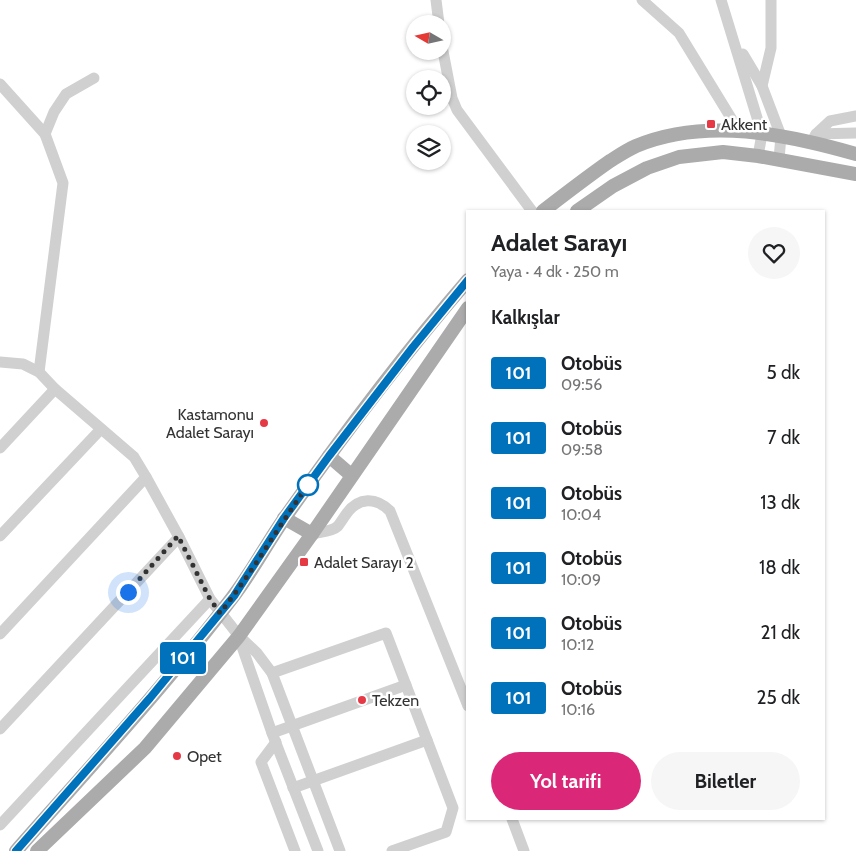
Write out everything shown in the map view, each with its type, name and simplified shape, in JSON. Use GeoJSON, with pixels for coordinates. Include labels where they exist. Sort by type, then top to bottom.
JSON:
{"type":"FeatureCollection","features":[{"type":"Feature","properties":{"kind":"main road"},"geometry":{"type":"LineString","coordinates":[[544,210],[591,174],[636,145],[685,132],[739,132],[814,138],[856,154]]}},
{"type":"Feature","properties":{"kind":"main road"},"geometry":{"type":"LineString","coordinates":[[578,210],[613,186],[648,168],[679,157],[724,152],[779,159],[856,174]]}},
{"type":"Feature","properties":{"kind":"main road"},"geometry":{"type":"LineString","coordinates":[[16,851],[150,698],[234,596],[284,518],[329,456],[413,347],[466,282]]}},
{"type":"Feature","properties":{"kind":"main road"},"geometry":{"type":"LineString","coordinates":[[37,851],[146,748],[239,636],[466,311]]}},
{"type":"Feature","properties":{"kind":"main road"},"geometry":{"type":"LineString","coordinates":[[329,456],[351,475]]}},
{"type":"Feature","properties":{"kind":"main road"},"geometry":{"type":"LineString","coordinates":[[284,518],[312,534]]}},
{"type":"Feature","properties":{"kind":"street"},"geometry":{"type":"LineString","coordinates":[[436,0],[438,15]]}},
{"type":"Feature","properties":{"kind":"street"},"geometry":{"type":"LineString","coordinates":[[642,0],[679,34],[739,132]]}},
{"type":"Feature","properties":{"kind":"street"},"geometry":{"type":"LineString","coordinates":[[721,0],[762,134],[758,156]]}},
{"type":"Feature","properties":{"kind":"street"},"geometry":{"type":"LineString","coordinates":[[762,86],[770,48],[771,0]]}},
{"type":"Feature","properties":{"kind":"street"},"geometry":{"type":"LineString","coordinates":[[734,40],[762,86],[781,136],[779,159]]}},
{"type":"Feature","properties":{"kind":"street"},"geometry":{"type":"LineString","coordinates":[[445,60],[452,98],[457,110],[531,210]]}},
{"type":"Feature","properties":{"kind":"street"},"geometry":{"type":"LineString","coordinates":[[45,134],[54,112],[66,94],[94,78]]}},
{"type":"Feature","properties":{"kind":"street"},"geometry":{"type":"LineString","coordinates":[[0,84],[45,134],[64,182],[39,372]]}},
{"type":"Feature","properties":{"kind":"street"},"geometry":{"type":"LineString","coordinates":[[814,138],[830,120],[856,116]]}},
{"type":"Feature","properties":{"kind":"street"},"geometry":{"type":"LineString","coordinates":[[814,138],[856,133]]}},
{"type":"Feature","properties":{"kind":"street"},"geometry":{"type":"LineString","coordinates":[[0,362],[23,364],[39,372],[54,389],[134,457],[178,536],[210,599],[239,636],[272,673],[340,851]]}},
{"type":"Feature","properties":{"kind":"street"},"geometry":{"type":"LineString","coordinates":[[0,448],[54,389]]}},
{"type":"Feature","properties":{"kind":"street"},"geometry":{"type":"LineString","coordinates":[[0,536],[101,430]]}},
{"type":"Feature","properties":{"kind":"street"},"geometry":{"type":"LineString","coordinates":[[0,634],[146,477]]}},
{"type":"Feature","properties":{"kind":"street"},"geometry":{"type":"LineString","coordinates":[[312,534],[337,527],[347,512],[359,502],[372,500],[379,502],[390,511],[466,701]]}},
{"type":"Feature","properties":{"kind":"street"},"geometry":{"type":"LineString","coordinates":[[0,729],[178,536]]}},
{"type":"Feature","properties":{"kind":"street"},"geometry":{"type":"LineString","coordinates":[[0,824],[210,599]]}},
{"type":"Feature","properties":{"kind":"street"},"geometry":{"type":"LineString","coordinates":[[272,673],[386,633],[453,808],[446,832],[392,851]]}},
{"type":"Feature","properties":{"kind":"street"},"geometry":{"type":"LineString","coordinates":[[239,636],[274,737],[318,851]]}},
{"type":"Feature","properties":{"kind":"street"},"geometry":{"type":"LineString","coordinates":[[295,851],[261,762],[274,737],[292,725],[406,685]]}},
{"type":"Feature","properties":{"kind":"street"},"geometry":{"type":"LineString","coordinates":[[271,789],[314,781],[428,740]]}},
{"type":"Feature","properties":{"kind":"street"},"geometry":{"type":"LineString","coordinates":[[282,816],[301,808]]}},
{"type":"Feature","properties":{"kind":"street"},"geometry":{"type":"LineString","coordinates":[[512,820],[524,851]]}},
{"type":"Feature","properties":{"kind":"bus line","name":"101"},"geometry":{"type":"LineString","coordinates":[[16,851],[150,698],[234,596],[284,518],[329,456],[413,347],[466,282]]}},
{"type":"Feature","properties":{"kind":"place","name":"Akkent"},"geometry":{"type":"Point","coordinates":[711,124]}},
{"type":"Feature","properties":{"kind":"place","name":"Kastamonu Adalet Sarayı"},"geometry":{"type":"Point","coordinates":[264,423]}},
{"type":"Feature","properties":{"kind":"place","name":"Adalet Sarayı 2"},"geometry":{"type":"Point","coordinates":[304,562]}},
{"type":"Feature","properties":{"kind":"place","name":"Tekzen"},"geometry":{"type":"Point","coordinates":[362,700]}},
{"type":"Feature","properties":{"kind":"place","name":"Opet"},"geometry":{"type":"Point","coordinates":[177,756]}},
{"type":"Feature","properties":{"kind":"route"},"geometry":{"type":"LineString","coordinates":[[128,592],[178,536],[210,599],[220,613],[234,596],[284,518],[308,485]]}}]}
